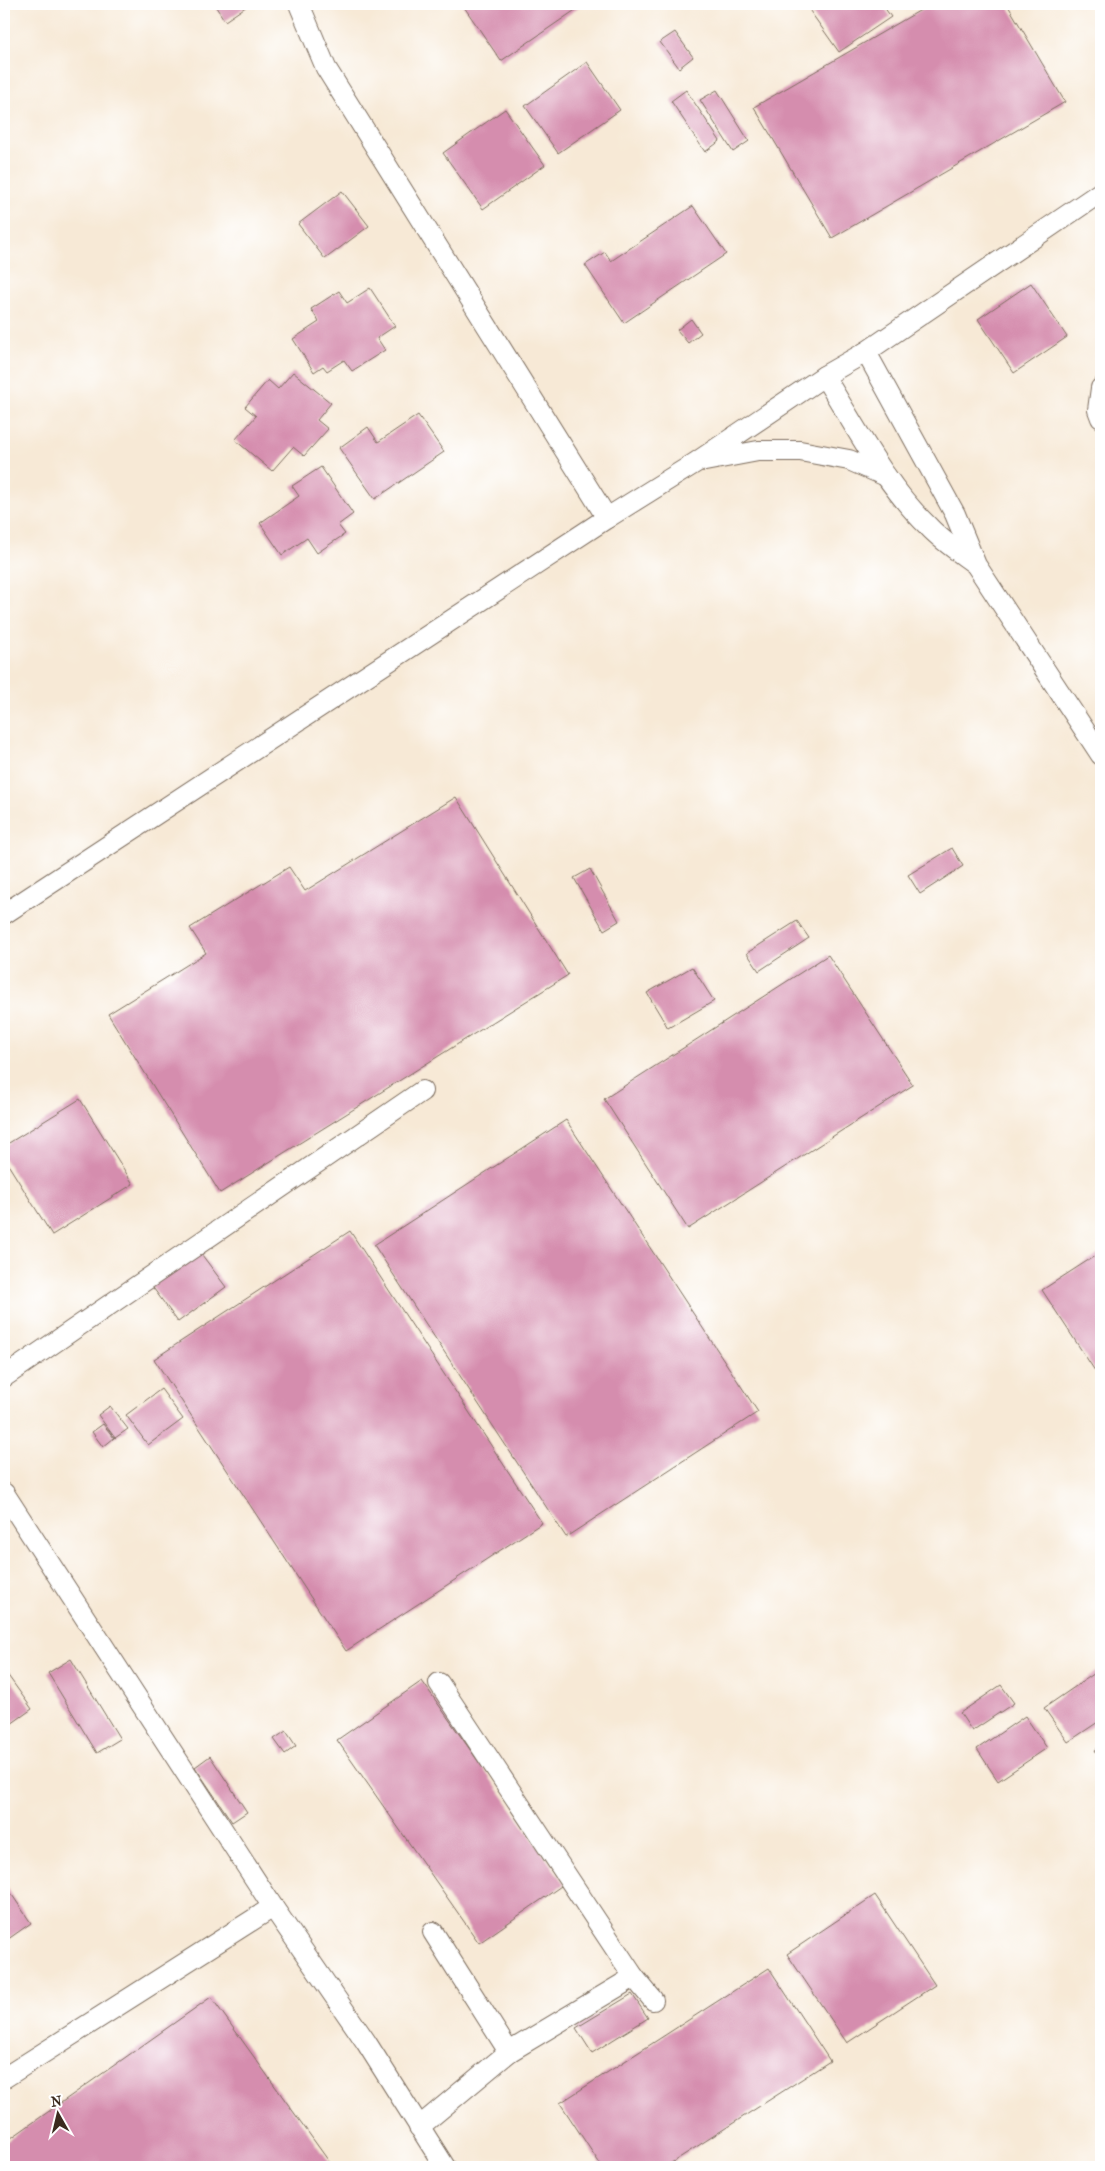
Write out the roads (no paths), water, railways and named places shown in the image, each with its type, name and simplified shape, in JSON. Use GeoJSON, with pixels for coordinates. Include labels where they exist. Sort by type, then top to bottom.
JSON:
{"type":"FeatureCollection","features":[{"type":"Feature","properties":{"kind":"lane"},"geometry":{"type":"LineString","coordinates":[[299,4],[326,68],[607,518]]}},
{"type":"Feature","properties":{"kind":"lane"},"geometry":{"type":"LineString","coordinates":[[4,914],[607,518],[696,463],[824,376],[866,352],[1101,192]]}},
{"type":"Feature","properties":{"kind":"lane"},"geometry":{"type":"LineString","coordinates":[[866,352],[954,514],[976,565],[1101,755]]}},
{"type":"Feature","properties":{"kind":"lane"},"geometry":{"type":"LineString","coordinates":[[824,376],[886,476],[929,528],[976,565]]}},
{"type":"Feature","properties":{"kind":"lane"},"geometry":{"type":"LineString","coordinates":[[1101,388],[1098,410],[1101,418]]}},
{"type":"Feature","properties":{"kind":"lane"},"geometry":{"type":"LineString","coordinates":[[696,463],[758,451],[800,452],[849,460],[886,476]]}},
{"type":"Feature","properties":{"kind":"lane"},"geometry":{"type":"LineString","coordinates":[[4,1377],[422,1091]]}},
{"type":"Feature","properties":{"kind":"lane"},"geometry":{"type":"LineString","coordinates":[[4,1493],[273,1907],[366,2042],[445,2167]]}},
{"type":"Feature","properties":{"kind":"lane"},"geometry":{"type":"LineString","coordinates":[[439,1683],[634,1977],[653,2000]]}},
{"type":"Feature","properties":{"kind":"lane"},"geometry":{"type":"LineString","coordinates":[[4,2078],[273,1907]]}},
{"type":"Feature","properties":{"kind":"lane"},"geometry":{"type":"LineString","coordinates":[[433,1932],[509,2052]]}},
{"type":"Feature","properties":{"kind":"lane"},"geometry":{"type":"LineString","coordinates":[[419,2127],[509,2052],[634,1977]]}}]}
